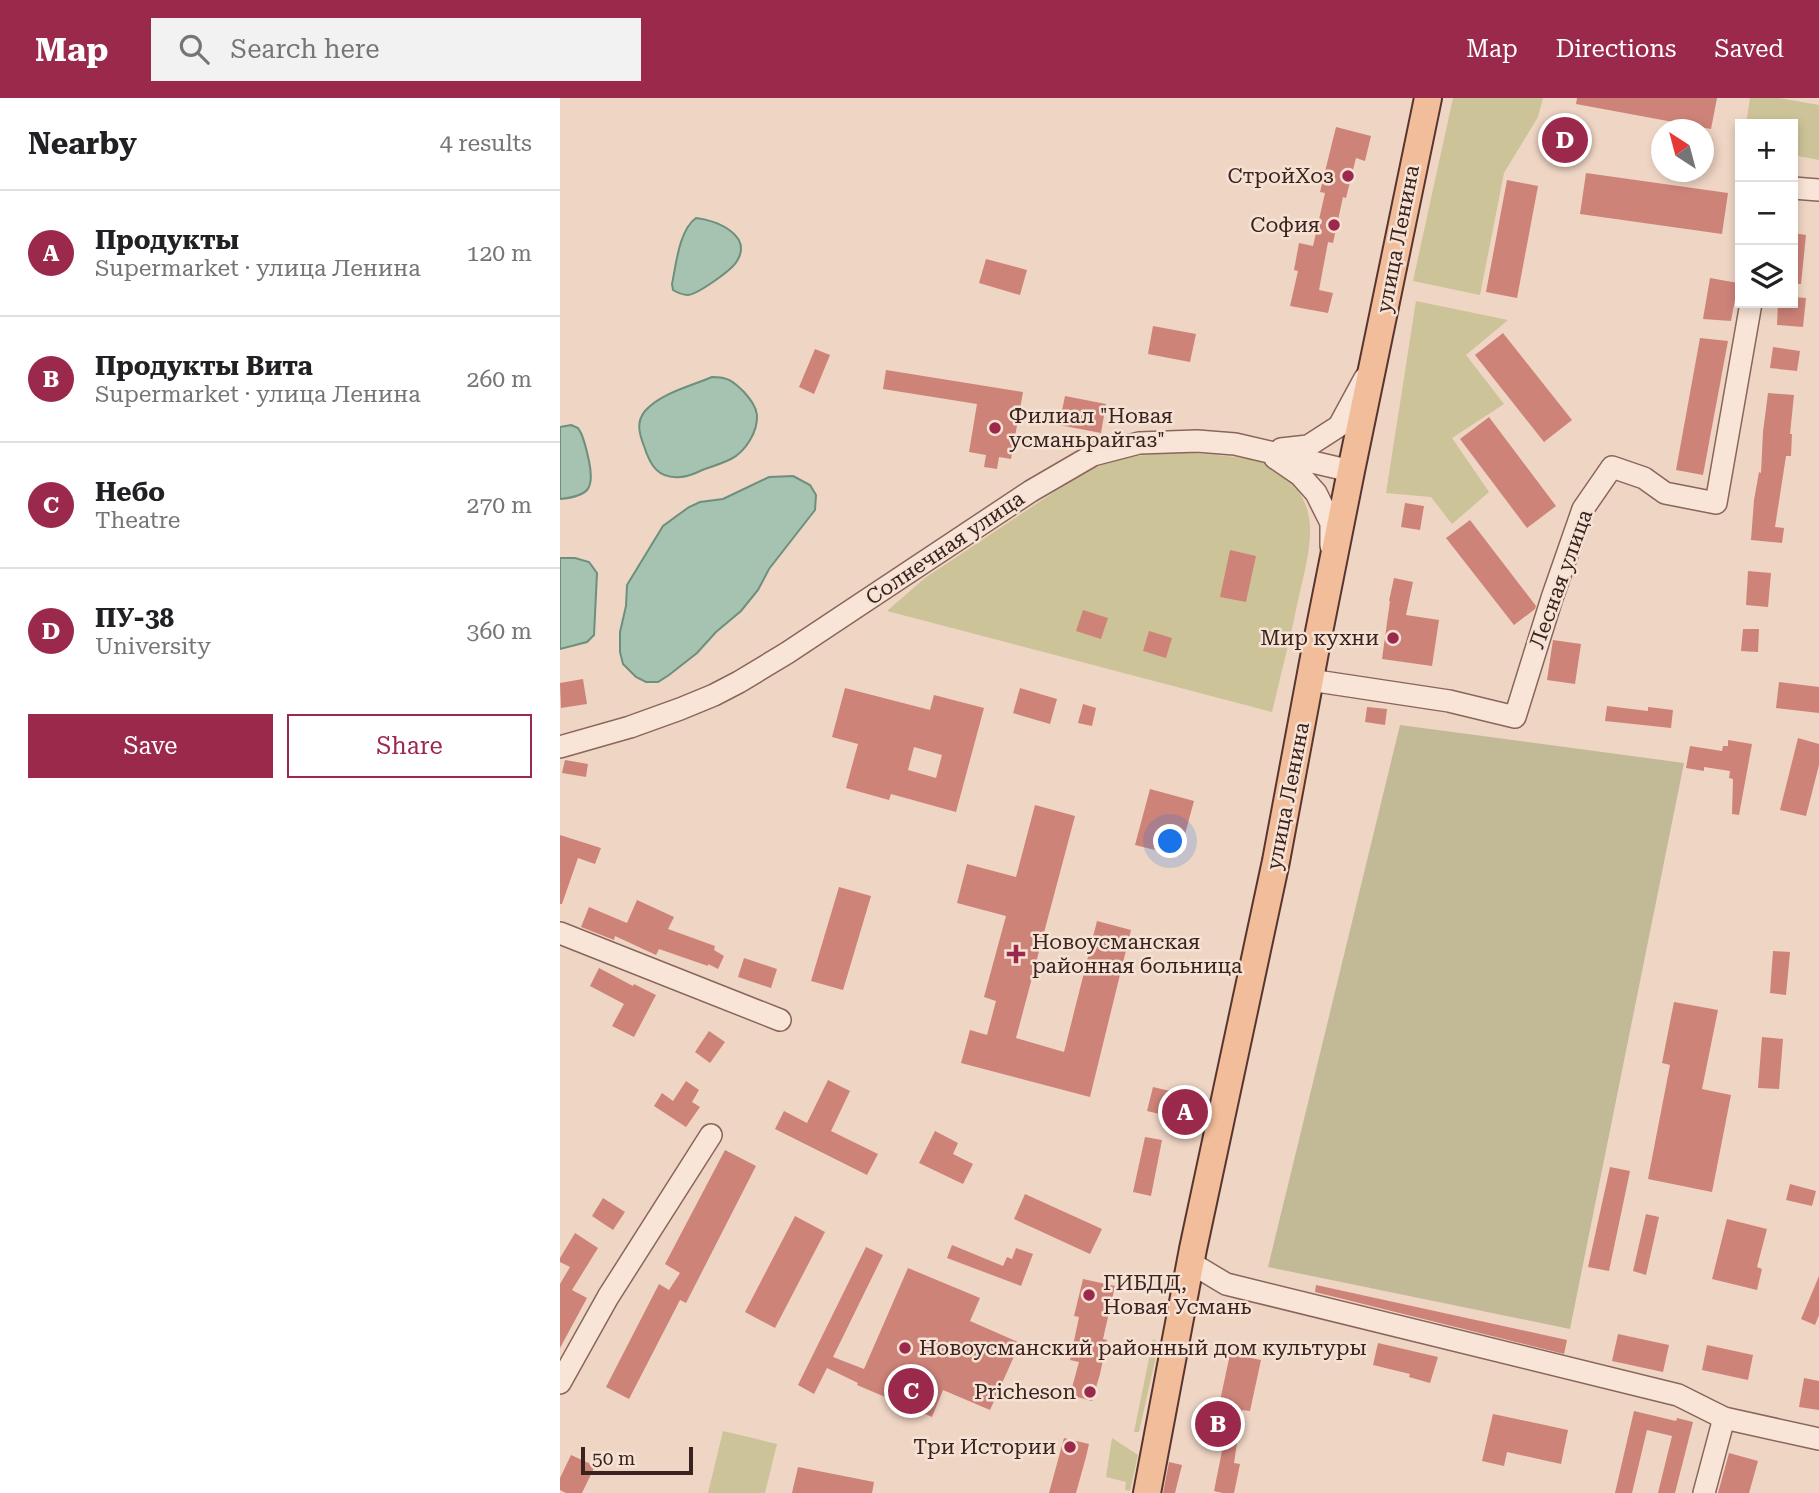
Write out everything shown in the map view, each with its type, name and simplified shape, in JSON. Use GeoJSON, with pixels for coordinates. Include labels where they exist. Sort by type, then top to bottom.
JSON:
{"type":"FeatureCollection","features":[{"type":"Feature","properties":{"kind":"main road","name":"улица Ленина"},"geometry":{"type":"LineString","coordinates":[[1147,1493],[1191,1263],[1276,861],[1372,364],[1428,98]]}},
{"type":"Feature","properties":{"kind":"street"},"geometry":{"type":"LineString","coordinates":[[1798,188],[1819,190]]}},
{"type":"Feature","properties":{"kind":"street","name":"Лесная улица"},"geometry":{"type":"LineString","coordinates":[[1310,680],[1449,701],[1515,717],[1583,509],[1612,467],[1644,478],[1665,493],[1716,503],[1750,308]]}},
{"type":"Feature","properties":{"kind":"street"},"geometry":{"type":"LineString","coordinates":[[1265,450],[1308,446],[1339,426],[1372,364]]}},
{"type":"Feature","properties":{"kind":"street","name":"Солнечная улица"},"geometry":{"type":"LineString","coordinates":[[560,747],[680,709],[739,682],[788,653],[1031,491],[1093,455],[1139,443],[1197,441],[1235,444],[1351,471]]}},
{"type":"Feature","properties":{"kind":"street"},"geometry":{"type":"LineString","coordinates":[[1265,450],[1300,475],[1316,493],[1331,523],[1330,574]]}},
{"type":"Feature","properties":{"kind":"street"},"geometry":{"type":"LineString","coordinates":[[560,933],[780,1020]]}},
{"type":"Feature","properties":{"kind":"street"},"geometry":{"type":"LineString","coordinates":[[560,1383],[608,1297],[711,1135]]}},
{"type":"Feature","properties":{"kind":"street"},"geometry":{"type":"LineString","coordinates":[[1191,1263],[1226,1284],[1678,1395],[1724,1418],[1819,1439]]}},
{"type":"Feature","properties":{"kind":"street"},"geometry":{"type":"LineString","coordinates":[[1704,1493],[1724,1418]]}},
{"type":"Feature","properties":{"kind":"shaded area"},"geometry":{"type":"Polygon","coordinates":[[[1453,98],[1543,98],[1538,117],[1504,173],[1480,295],[1413,281],[1453,98]]]}},
{"type":"Feature","properties":{"kind":"shaded area"},"geometry":{"type":"Polygon","coordinates":[[[1750,98],[1779,98],[1819,105],[1819,160],[1798,156],[1798,119],[1747,119],[1750,98]]]}},
{"type":"Feature","properties":{"kind":"shaded area"},"geometry":{"type":"Polygon","coordinates":[[[696,218],[730,230],[740,244],[741,252],[734,265],[722,275],[699,291],[684,295],[673,290],[672,284],[682,239],[696,218]]]}},
{"type":"Feature","properties":{"kind":"shaded area"},"geometry":{"type":"Polygon","coordinates":[[[1416,301],[1508,320],[1466,355],[1504,404],[1452,438],[1489,492],[1452,524],[1431,497],[1386,493],[1416,301]]]}},
{"type":"Feature","properties":{"kind":"shaded area"},"geometry":{"type":"Polygon","coordinates":[[[712,377],[733,382],[752,403],[757,421],[750,441],[731,459],[683,477],[666,476],[652,465],[646,453],[639,428],[640,419],[652,405],[668,395],[712,377]]]}},
{"type":"Feature","properties":{"kind":"shaded area"},"geometry":{"type":"Polygon","coordinates":[[[571,425],[578,428],[582,436],[591,479],[590,485],[583,493],[560,499],[560,427],[571,425]]]}},
{"type":"Feature","properties":{"kind":"shaded area"},"geometry":{"type":"Polygon","coordinates":[[[1181,452],[1262,462],[1292,483],[1306,506],[1310,527],[1308,551],[1272,712],[887,611],[925,578],[1081,474],[1130,457],[1181,452]]]}},
{"type":"Feature","properties":{"kind":"shaded area"},"geometry":{"type":"Polygon","coordinates":[[[793,476],[810,485],[816,495],[815,510],[769,569],[758,590],[741,611],[697,653],[669,675],[658,682],[646,682],[636,677],[623,664],[620,652],[627,585],[663,526],[700,502],[723,499],[769,477],[793,476]]]}},
{"type":"Feature","properties":{"kind":"shaded area"},"geometry":{"type":"Polygon","coordinates":[[[560,558],[589,562],[597,573],[594,635],[587,642],[560,649],[560,558]]]}},
{"type":"Feature","properties":{"kind":"shaded area"},"geometry":{"type":"Polygon","coordinates":[[[1400,725],[1684,763],[1570,1329],[1268,1267],[1400,725]]]}},
{"type":"Feature","properties":{"kind":"shaded area"},"geometry":{"type":"Polygon","coordinates":[[[1153,1339],[1159,1343],[1139,1432],[1134,1432],[1153,1339]]]}},
{"type":"Feature","properties":{"kind":"shaded area"},"geometry":{"type":"Polygon","coordinates":[[[723,1431],[777,1444],[765,1493],[708,1493],[723,1431]]]}},
{"type":"Feature","properties":{"kind":"shaded area"},"geometry":{"type":"Polygon","coordinates":[[[1112,1438],[1138,1455],[1130,1491],[1125,1490],[1126,1482],[1106,1477],[1112,1438]]]}},
{"type":"Feature","properties":{"kind":"building"},"geometry":{"type":"Polygon","coordinates":[[[1577,98],[1717,98],[1713,119],[1657,119],[1576,104],[1577,98]]]}},
{"type":"Feature","properties":{"kind":"building"},"geometry":{"type":"Polygon","coordinates":[[[1336,127],[1371,136],[1365,161],[1356,158],[1346,198],[1343,197],[1333,243],[1328,242],[1319,290],[1333,293],[1328,313],[1290,306],[1298,271],[1294,270],[1299,243],[1313,246],[1325,193],[1320,192],[1336,127]]]}},
{"type":"Feature","properties":{"kind":"building"},"geometry":{"type":"Polygon","coordinates":[[[1586,173],[1728,193],[1722,234],[1580,214],[1586,173]]]}},
{"type":"Feature","properties":{"kind":"building"},"geometry":{"type":"Polygon","coordinates":[[[1507,180],[1538,186],[1517,298],[1486,292],[1507,180]]]}},
{"type":"Feature","properties":{"kind":"building"},"geometry":{"type":"Polygon","coordinates":[[[1798,234],[1806,235],[1801,284],[1798,284],[1798,234]]]}},
{"type":"Feature","properties":{"kind":"building"},"geometry":{"type":"Polygon","coordinates":[[[986,259],[1027,270],[1020,295],[979,283],[986,259]]]}},
{"type":"Feature","properties":{"kind":"building"},"geometry":{"type":"Polygon","coordinates":[[[1710,278],[1735,282],[1731,321],[1703,319],[1710,278]]]}},
{"type":"Feature","properties":{"kind":"building"},"geometry":{"type":"Polygon","coordinates":[[[1798,297],[1806,298],[1803,327],[1777,325],[1778,308],[1798,308],[1798,297]]]}},
{"type":"Feature","properties":{"kind":"building"},"geometry":{"type":"Polygon","coordinates":[[[1153,326],[1196,334],[1190,362],[1148,354],[1153,326]]]}},
{"type":"Feature","properties":{"kind":"building"},"geometry":{"type":"Polygon","coordinates":[[[1503,333],[1572,420],[1544,442],[1475,355],[1503,333]]]}},
{"type":"Feature","properties":{"kind":"building"},"geometry":{"type":"Polygon","coordinates":[[[1700,338],[1728,341],[1703,475],[1676,470],[1700,338]]]}},
{"type":"Feature","properties":{"kind":"building"},"geometry":{"type":"Polygon","coordinates":[[[1773,347],[1800,351],[1797,371],[1770,368],[1773,347]]]}},
{"type":"Feature","properties":{"kind":"building"},"geometry":{"type":"Polygon","coordinates":[[[815,349],[830,355],[814,394],[799,387],[815,349]]]}},
{"type":"Feature","properties":{"kind":"building","name":"Филиал \"Новая усманьрайгаз\""},"geometry":{"type":"Polygon","coordinates":[[[886,370],[1023,392],[1011,459],[999,457],[997,469],[984,467],[986,455],[969,452],[977,404],[883,389],[886,370]]]}},
{"type":"Feature","properties":{"kind":"building"},"geometry":{"type":"Polygon","coordinates":[[[1768,393],[1794,395],[1791,456],[1786,456],[1775,527],[1784,528],[1782,543],[1751,540],[1754,500],[1759,472],[1761,473],[1768,393]]]}},
{"type":"Feature","properties":{"kind":"building"},"geometry":{"type":"Polygon","coordinates":[[[1065,396],[1106,404],[1101,433],[1059,425],[1065,396]]]}},
{"type":"Feature","properties":{"kind":"building"},"geometry":{"type":"Polygon","coordinates":[[[1489,417],[1556,506],[1527,528],[1460,439],[1489,417]]]}},
{"type":"Feature","properties":{"kind":"building"},"geometry":{"type":"Polygon","coordinates":[[[1405,503],[1424,506],[1420,530],[1401,527],[1405,503]]]}},
{"type":"Feature","properties":{"kind":"building"},"geometry":{"type":"Polygon","coordinates":[[[1470,520],[1536,606],[1514,625],[1446,538],[1470,520]]]}},
{"type":"Feature","properties":{"kind":"building"},"geometry":{"type":"Polygon","coordinates":[[[1230,550],[1256,556],[1246,602],[1220,597],[1230,550]]]}},
{"type":"Feature","properties":{"kind":"building"},"geometry":{"type":"Polygon","coordinates":[[[1748,571],[1771,573],[1768,607],[1746,605],[1748,571]]]}},
{"type":"Feature","properties":{"kind":"building"},"geometry":{"type":"Polygon","coordinates":[[[1394,578],[1413,582],[1406,615],[1439,620],[1432,666],[1382,659],[1394,578]]]}},
{"type":"Feature","properties":{"kind":"building"},"geometry":{"type":"Polygon","coordinates":[[[1083,610],[1108,618],[1101,639],[1076,631],[1083,610]]]}},
{"type":"Feature","properties":{"kind":"building"},"geometry":{"type":"Polygon","coordinates":[[[1743,629],[1759,629],[1758,652],[1741,651],[1743,629]]]}},
{"type":"Feature","properties":{"kind":"building"},"geometry":{"type":"Polygon","coordinates":[[[1149,631],[1172,638],[1166,658],[1143,651],[1149,631]]]}},
{"type":"Feature","properties":{"kind":"building"},"geometry":{"type":"Polygon","coordinates":[[[1553,640],[1581,644],[1575,684],[1547,680],[1553,640]]]}},
{"type":"Feature","properties":{"kind":"building"},"geometry":{"type":"Polygon","coordinates":[[[583,679],[587,704],[561,708],[560,683],[583,679]]]}},
{"type":"Feature","properties":{"kind":"building"},"geometry":{"type":"Polygon","coordinates":[[[1779,682],[1819,687],[1819,713],[1776,708],[1779,682]]]}},
{"type":"Feature","properties":{"kind":"building"},"geometry":{"type":"Polygon","coordinates":[[[845,688],[930,710],[934,695],[984,708],[956,812],[891,794],[889,800],[846,788],[858,744],[832,737],[845,688]],[[914,747],[908,770],[936,778],[942,755],[914,747]]]}},
{"type":"Feature","properties":{"kind":"building"},"geometry":{"type":"Polygon","coordinates":[[[1020,688],[1057,699],[1050,724],[1013,713],[1020,688]]]}},
{"type":"Feature","properties":{"kind":"building"},"geometry":{"type":"Polygon","coordinates":[[[1083,704],[1096,708],[1092,726],[1078,723],[1083,704]]]}},
{"type":"Feature","properties":{"kind":"building"},"geometry":{"type":"Polygon","coordinates":[[[1607,706],[1648,711],[1648,707],[1673,710],[1671,728],[1605,721],[1607,706]]]}},
{"type":"Feature","properties":{"kind":"building"},"geometry":{"type":"Polygon","coordinates":[[[1367,707],[1387,709],[1385,725],[1365,722],[1367,707]]]}},
{"type":"Feature","properties":{"kind":"building"},"geometry":{"type":"Polygon","coordinates":[[[1798,738],[1819,744],[1819,765],[1806,816],[1780,810],[1798,738]]]}},
{"type":"Feature","properties":{"kind":"building"},"geometry":{"type":"Polygon","coordinates":[[[1728,740],[1752,744],[1739,815],[1732,814],[1733,779],[1729,778],[1730,771],[1704,767],[1704,771],[1686,768],[1690,746],[1722,751],[1723,746],[1728,746],[1728,740]]]}},
{"type":"Feature","properties":{"kind":"building"},"geometry":{"type":"Polygon","coordinates":[[[565,760],[588,764],[586,777],[562,773],[565,760]]]}},
{"type":"Feature","properties":{"kind":"building"},"geometry":{"type":"Polygon","coordinates":[[[1150,789],[1194,801],[1179,856],[1135,845],[1150,789]]]}},
{"type":"Feature","properties":{"kind":"building"},"geometry":{"type":"Polygon","coordinates":[[[1035,805],[1075,816],[1016,1038],[1064,1052],[1097,921],[1131,930],[1090,1097],[961,1063],[970,1030],[987,1035],[996,1001],[984,997],[1006,916],[957,903],[967,864],[1016,877],[1035,805]]]}},
{"type":"Feature","properties":{"kind":"building"},"geometry":{"type":"Polygon","coordinates":[[[560,835],[601,848],[595,864],[578,858],[562,904],[560,904],[560,835]]]}},
{"type":"Feature","properties":{"kind":"building"},"geometry":{"type":"Polygon","coordinates":[[[839,887],[871,896],[843,990],[811,981],[839,887]]]}},
{"type":"Feature","properties":{"kind":"building"},"geometry":{"type":"Polygon","coordinates":[[[637,900],[674,917],[668,929],[715,946],[714,950],[724,956],[718,969],[659,949],[656,955],[615,936],[614,940],[581,927],[589,907],[627,923],[637,900]]]}},
{"type":"Feature","properties":{"kind":"building"},"geometry":{"type":"Polygon","coordinates":[[[1773,951],[1790,952],[1786,995],[1770,993],[1773,951]]]}},
{"type":"Feature","properties":{"kind":"building"},"geometry":{"type":"Polygon","coordinates":[[[744,958],[777,969],[771,988],[738,977],[744,958]]]}},
{"type":"Feature","properties":{"kind":"building"},"geometry":{"type":"Polygon","coordinates":[[[599,968],[656,995],[634,1037],[612,1026],[624,1004],[590,986],[599,968]]]}},
{"type":"Feature","properties":{"kind":"building"},"geometry":{"type":"Polygon","coordinates":[[[1674,1002],[1718,1010],[1702,1089],[1731,1095],[1712,1192],[1648,1179],[1670,1065],[1662,1063],[1674,1002]]]}},
{"type":"Feature","properties":{"kind":"building"},"geometry":{"type":"Polygon","coordinates":[[[709,1031],[725,1042],[710,1063],[695,1052],[709,1031]]]}},
{"type":"Feature","properties":{"kind":"building"},"geometry":{"type":"Polygon","coordinates":[[[1762,1037],[1783,1039],[1779,1089],[1758,1088],[1762,1037]]]}},
{"type":"Feature","properties":{"kind":"building"},"geometry":{"type":"Polygon","coordinates":[[[828,1080],[850,1091],[831,1131],[878,1154],[867,1175],[775,1129],[784,1111],[807,1123],[828,1080]]]}},
{"type":"Feature","properties":{"kind":"building"},"geometry":{"type":"Polygon","coordinates":[[[686,1081],[699,1090],[692,1102],[700,1107],[686,1127],[654,1106],[662,1093],[673,1101],[686,1081]]]}},
{"type":"Feature","properties":{"kind":"building"},"geometry":{"type":"Polygon","coordinates":[[[1153,1087],[1200,1098],[1194,1122],[1147,1111],[1153,1087]]]}},
{"type":"Feature","properties":{"kind":"building"},"geometry":{"type":"Polygon","coordinates":[[[935,1131],[958,1143],[953,1154],[973,1164],[963,1184],[919,1163],[935,1131]]]}},
{"type":"Feature","properties":{"kind":"building"},"geometry":{"type":"Polygon","coordinates":[[[1145,1137],[1162,1140],[1151,1196],[1133,1192],[1145,1137]]]}},
{"type":"Feature","properties":{"kind":"building"},"geometry":{"type":"Polygon","coordinates":[[[725,1150],[756,1166],[686,1303],[680,1300],[629,1399],[606,1387],[659,1284],[669,1290],[680,1273],[665,1264],[725,1150]]]}},
{"type":"Feature","properties":{"kind":"building"},"geometry":{"type":"Polygon","coordinates":[[[1610,1167],[1630,1171],[1609,1271],[1588,1267],[1610,1167]]]}},
{"type":"Feature","properties":{"kind":"building"},"geometry":{"type":"Polygon","coordinates":[[[1790,1184],[1816,1191],[1812,1206],[1786,1200],[1790,1184]]]}},
{"type":"Feature","properties":{"kind":"building"},"geometry":{"type":"Polygon","coordinates":[[[1025,1194],[1102,1229],[1090,1254],[1014,1219],[1025,1194]]]}},
{"type":"Feature","properties":{"kind":"building"},"geometry":{"type":"Polygon","coordinates":[[[603,1198],[625,1212],[613,1230],[592,1216],[603,1198]]]}},
{"type":"Feature","properties":{"kind":"building"},"geometry":{"type":"Polygon","coordinates":[[[1646,1214],[1659,1217],[1646,1275],[1633,1271],[1646,1214]]]}},
{"type":"Feature","properties":{"kind":"building"},"geometry":{"type":"Polygon","coordinates":[[[795,1216],[825,1232],[775,1328],[745,1312],[795,1216]]]}},
{"type":"Feature","properties":{"kind":"building"},"geometry":{"type":"Polygon","coordinates":[[[1727,1219],[1767,1229],[1757,1267],[1762,1269],[1757,1290],[1712,1279],[1727,1219]]]}},
{"type":"Feature","properties":{"kind":"building"},"geometry":{"type":"Polygon","coordinates":[[[575,1233],[598,1248],[572,1290],[587,1298],[560,1348],[560,1284],[570,1267],[560,1262],[560,1258],[575,1233]]]}},
{"type":"Feature","properties":{"kind":"building"},"geometry":{"type":"Polygon","coordinates":[[[952,1245],[1003,1266],[1007,1257],[1012,1259],[1016,1248],[1033,1254],[1021,1286],[947,1258],[952,1245]]]}},
{"type":"Feature","properties":{"kind":"building"},"geometry":{"type":"Polygon","coordinates":[[[866,1247],[883,1255],[833,1357],[864,1369],[908,1268],[980,1298],[970,1321],[1020,1343],[990,1410],[943,1390],[932,1417],[857,1385],[858,1383],[827,1368],[814,1394],[798,1385],[866,1247]]]}},
{"type":"Feature","properties":{"kind":"building"},"geometry":{"type":"Polygon","coordinates":[[[1819,1276],[1819,1315],[1815,1325],[1801,1319],[1819,1276]]]}},
{"type":"Feature","properties":{"kind":"building"},"geometry":{"type":"Polygon","coordinates":[[[1083,1279],[1115,1286],[1103,1339],[1107,1340],[1092,1401],[1070,1395],[1079,1362],[1070,1360],[1079,1317],[1074,1316],[1083,1279]]]}},
{"type":"Feature","properties":{"kind":"building"},"geometry":{"type":"Polygon","coordinates":[[[1316,1285],[1567,1340],[1564,1354],[1315,1292],[1316,1285]]]}},
{"type":"Feature","properties":{"kind":"building"},"geometry":{"type":"Polygon","coordinates":[[[1618,1334],[1669,1345],[1663,1372],[1612,1361],[1618,1334]]]}},
{"type":"Feature","properties":{"kind":"building"},"geometry":{"type":"Polygon","coordinates":[[[1378,1343],[1438,1357],[1430,1383],[1409,1377],[1410,1374],[1373,1365],[1378,1343]]]}},
{"type":"Feature","properties":{"kind":"building"},"geometry":{"type":"Polygon","coordinates":[[[1707,1345],[1753,1355],[1748,1380],[1702,1370],[1707,1345]]]}},
{"type":"Feature","properties":{"kind":"building"},"geometry":{"type":"Polygon","coordinates":[[[1230,1354],[1261,1360],[1250,1411],[1242,1410],[1234,1463],[1240,1464],[1234,1493],[1223,1493],[1214,1491],[1224,1441],[1209,1439],[1230,1354]]]}},
{"type":"Feature","properties":{"kind":"building"},"geometry":{"type":"Polygon","coordinates":[[[1804,1378],[1819,1381],[1819,1410],[1799,1407],[1804,1378]]]}},
{"type":"Feature","properties":{"kind":"building"},"geometry":{"type":"Polygon","coordinates":[[[1634,1411],[1676,1421],[1677,1418],[1693,1422],[1675,1493],[1658,1493],[1672,1436],[1647,1430],[1632,1493],[1615,1493],[1634,1411]]]}},
{"type":"Feature","properties":{"kind":"building"},"geometry":{"type":"Polygon","coordinates":[[[1493,1414],[1568,1430],[1561,1464],[1507,1452],[1504,1466],[1482,1461],[1493,1414]]]}},
{"type":"Feature","properties":{"kind":"building"},"geometry":{"type":"Polygon","coordinates":[[[1064,1438],[1089,1444],[1086,1457],[1076,1493],[1049,1493],[1064,1438]]]}},
{"type":"Feature","properties":{"kind":"building"},"geometry":{"type":"Polygon","coordinates":[[[1729,1453],[1758,1461],[1749,1493],[1718,1493],[1729,1453]]]}},
{"type":"Feature","properties":{"kind":"building"},"geometry":{"type":"Polygon","coordinates":[[[571,1455],[595,1466],[582,1493],[566,1493],[560,1490],[560,1478],[571,1455]]]}},
{"type":"Feature","properties":{"kind":"building"},"geometry":{"type":"Polygon","coordinates":[[[1169,1462],[1182,1465],[1175,1493],[1163,1493],[1169,1462]]]}},
{"type":"Feature","properties":{"kind":"building"},"geometry":{"type":"Polygon","coordinates":[[[798,1467],[874,1482],[872,1493],[792,1493],[798,1467]]]}},
{"type":"Feature","properties":{"kind":"place","name":"ПУ-38"},"geometry":{"type":"Point","coordinates":[1565,140]}},
{"type":"Feature","properties":{"kind":"place","name":"СтройХоз"},"geometry":{"type":"Point","coordinates":[1348,176]}},
{"type":"Feature","properties":{"kind":"place","name":"София"},"geometry":{"type":"Point","coordinates":[1334,225]}},
{"type":"Feature","properties":{"kind":"place","name":"Филиал \"Новая усманьрайгаз\""},"geometry":{"type":"Point","coordinates":[995,428]}},
{"type":"Feature","properties":{"kind":"place","name":"Мир кухни"},"geometry":{"type":"Point","coordinates":[1393,638]}},
{"type":"Feature","properties":{"kind":"place","name":"Новоусманская районная больница"},"geometry":{"type":"Point","coordinates":[1016,954]}},
{"type":"Feature","properties":{"kind":"place","name":"Продукты"},"geometry":{"type":"Point","coordinates":[1185,1112]}},
{"type":"Feature","properties":{"kind":"place","name":"ГИБДД, Новая Усмань"},"geometry":{"type":"Point","coordinates":[1089,1295]}},
{"type":"Feature","properties":{"kind":"place","name":"Новоусманский районный дом культуры"},"geometry":{"type":"Point","coordinates":[905,1348]}},
{"type":"Feature","properties":{"kind":"place","name":"Небо"},"geometry":{"type":"Point","coordinates":[911,1391]}},
{"type":"Feature","properties":{"kind":"place","name":"Pricheson"},"geometry":{"type":"Point","coordinates":[1090,1392]}},
{"type":"Feature","properties":{"kind":"place","name":"Продукты Вита"},"geometry":{"type":"Point","coordinates":[1218,1424]}},
{"type":"Feature","properties":{"kind":"place","name":"Три Истории"},"geometry":{"type":"Point","coordinates":[1070,1447]}}]}
